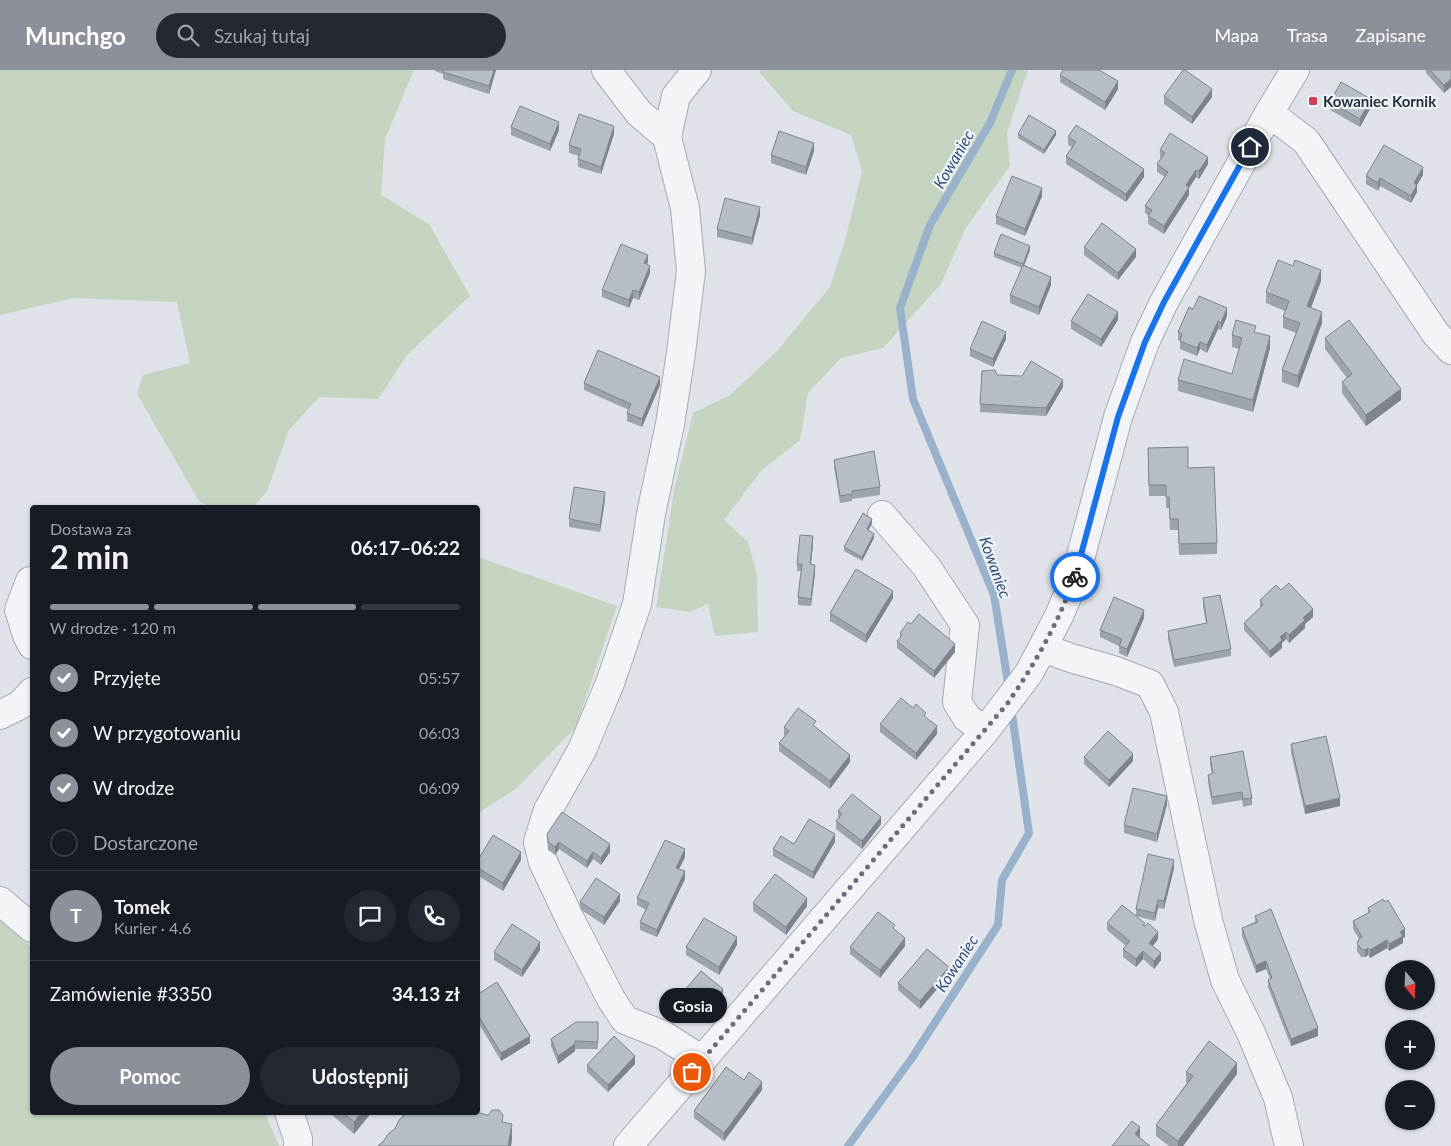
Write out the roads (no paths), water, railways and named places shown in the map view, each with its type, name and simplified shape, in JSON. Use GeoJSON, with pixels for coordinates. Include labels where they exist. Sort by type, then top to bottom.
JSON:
{"type":"FeatureCollection","features":[{"type":"Feature","properties":{"kind":"street"},"geometry":{"type":"LineString","coordinates":[[606,70],[640,113],[667,137]]}},
{"type":"Feature","properties":{"kind":"street"},"geometry":{"type":"LineString","coordinates":[[697,70],[676,96],[667,137],[685,208],[690,271],[681,353],[670,424],[651,514],[637,604],[610,683],[582,750],[548,810],[538,842],[543,862],[571,920],[611,999],[625,1020],[663,1036],[702,1060]]}},
{"type":"Feature","properties":{"kind":"street"},"geometry":{"type":"LineString","coordinates":[[628,1146],[982,735],[1029,673],[1059,616],[1075,578],[1118,417],[1145,342],[1164,302],[1295,70]]}},
{"type":"Feature","properties":{"kind":"street"},"geometry":{"type":"LineString","coordinates":[[1269,113],[1306,141],[1436,334],[1451,350]]}},
{"type":"Feature","properties":{"kind":"street"},"geometry":{"type":"LineString","coordinates":[[882,515],[926,566],[965,625],[957,702],[967,718],[982,735]]}},
{"type":"Feature","properties":{"kind":"street"},"geometry":{"type":"LineString","coordinates":[[30,581],[19,610],[30,641]]}},
{"type":"Feature","properties":{"kind":"street"},"geometry":{"type":"LineString","coordinates":[[1043,648],[1150,684],[1164,712],[1208,920],[1225,980],[1251,1033],[1278,1098],[1289,1146]]}},
{"type":"Feature","properties":{"kind":"street"},"geometry":{"type":"LineString","coordinates":[[0,715],[20,705],[30,694]]}},
{"type":"Feature","properties":{"kind":"street"},"geometry":{"type":"LineString","coordinates":[[0,901],[30,926]]}},
{"type":"Feature","properties":{"kind":"street"},"geometry":{"type":"LineString","coordinates":[[291,1115],[298,1139],[298,1146]]}},
{"type":"Feature","properties":{"kind":"waterway","name":"Kowaniec"},"geometry":{"type":"LineString","coordinates":[[1009,689],[994,595],[913,399],[900,308],[930,225],[990,123],[1012,70]]}},
{"type":"Feature","properties":{"kind":"waterway","name":"Kowaniec"},"geometry":{"type":"LineString","coordinates":[[848,1146],[912,1058],[998,925],[1002,880],[1029,833],[1011,707]]}},
{"type":"Feature","properties":{"kind":"place","name":"Kowaniec Kornik"},"geometry":{"type":"Point","coordinates":[1313,101]}},
{"type":"Feature","properties":{"kind":"place","name":"Gosia"},"geometry":{"type":"Point","coordinates":[692,1072]}}]}
